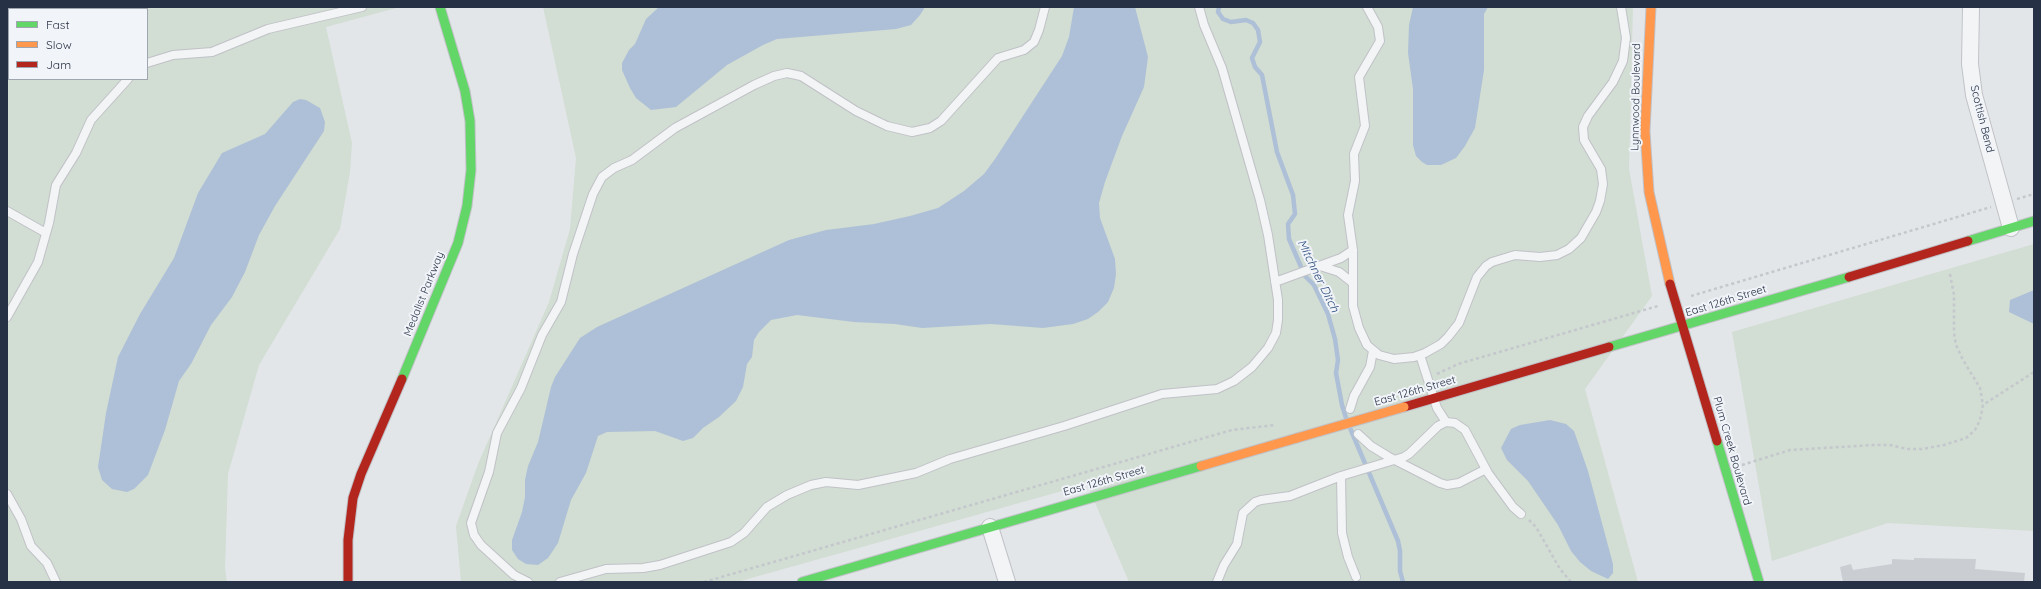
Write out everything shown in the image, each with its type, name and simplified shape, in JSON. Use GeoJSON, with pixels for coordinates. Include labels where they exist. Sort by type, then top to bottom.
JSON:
{"type":"FeatureCollection","features":[{"type":"Feature","properties":{"kind":"street","name":"Medalist Parkway"},"geometry":{"type":"LineString","coordinates":[[348,582],[348,540],[353,498],[361,474],[443,283],[458,243],[467,206],[471,170],[470,121],[464,91],[440,7]]}},
{"type":"Feature","properties":{"kind":"street","name":"Lynnwood Boulevard"},"geometry":{"type":"LineString","coordinates":[[1651,7],[1645,131],[1649,192],[1664,264],[1683,326]]}},
{"type":"Feature","properties":{"kind":"street","name":"Scottish Bend"},"geometry":{"type":"LineString","coordinates":[[1971,7],[1970,64],[1974,96],[2012,228]]}},
{"type":"Feature","properties":{"kind":"street","name":"East 126th Street"},"geometry":{"type":"LineString","coordinates":[[802,582],[1683,326],[2034,221]]}},
{"type":"Feature","properties":{"kind":"street","name":"Plum Creek Boulevard"},"geometry":{"type":"LineString","coordinates":[[1683,326],[1759,582]]}},
{"type":"Feature","properties":{"kind":"street"},"geometry":{"type":"LineString","coordinates":[[990,527],[1007,582]]}},
{"type":"Feature","properties":{"kind":"lane"},"geometry":{"type":"LineString","coordinates":[[148,63],[173,55],[212,52],[268,29],[362,7]]}},
{"type":"Feature","properties":{"kind":"lane"},"geometry":{"type":"LineString","coordinates":[[528,582],[514,575],[481,544],[472,530],[472,517],[489,472],[497,433],[521,388],[542,335],[561,302],[575,247],[593,194],[602,177],[614,168],[632,160],[675,128],[754,85],[774,76],[787,73],[801,76],[856,111],[887,126],[912,132],[930,128],[941,121],[998,58],[1024,50],[1034,42],[1038,34],[1044,7]]}},
{"type":"Feature","properties":{"kind":"lane"},"geometry":{"type":"LineString","coordinates":[[560,582],[606,569],[643,568],[660,565],[687,558],[731,542],[744,533],[767,507],[787,495],[811,484],[826,482],[858,485],[916,473],[950,459],[1064,426],[1153,397],[1173,392],[1211,390],[1224,387],[1252,367],[1273,340],[1277,327],[1278,311],[1275,282],[1268,235],[1260,200],[1222,68],[1204,25],[1200,7]]}},
{"type":"Feature","properties":{"kind":"lane"},"geometry":{"type":"LineString","coordinates":[[1367,7],[1378,27],[1380,41],[1359,77],[1360,92],[1366,120],[1354,154],[1355,181],[1349,208],[1349,226],[1353,250],[1354,306],[1359,328],[1367,345],[1379,355],[1394,359],[1403,359],[1420,355],[1441,344],[1454,331],[1462,317],[1473,284],[1486,266],[1506,256],[1558,255],[1575,244],[1589,225],[1600,201],[1603,178],[1596,158],[1584,140],[1583,127],[1588,116],[1613,82],[1623,61],[1626,38],[1621,7]]}},
{"type":"Feature","properties":{"kind":"lane"},"geometry":{"type":"LineString","coordinates":[[7,317],[33,273],[46,233],[56,185],[76,153],[91,120],[127,80]]}},
{"type":"Feature","properties":{"kind":"lane"},"geometry":{"type":"LineString","coordinates":[[7,211],[46,233]]}},
{"type":"Feature","properties":{"kind":"lane"},"geometry":{"type":"LineString","coordinates":[[1275,282],[1341,258],[1353,250]]}},
{"type":"Feature","properties":{"kind":"lane"},"geometry":{"type":"LineString","coordinates":[[1320,266],[1339,272],[1353,283]]}},
{"type":"Feature","properties":{"kind":"lane"},"geometry":{"type":"LineString","coordinates":[[1350,409],[1354,396],[1370,367],[1373,351]]}},
{"type":"Feature","properties":{"kind":"lane"},"geometry":{"type":"LineString","coordinates":[[1420,355],[1434,398],[1441,416],[1446,422]]}},
{"type":"Feature","properties":{"kind":"lane"},"geometry":{"type":"LineString","coordinates":[[1217,582],[1224,565],[1237,544],[1241,521],[1248,508],[1261,500],[1290,496],[1342,476],[1395,460],[1409,454],[1438,426],[1446,422],[1455,423],[1465,430],[1486,469],[1513,507],[1521,514]]}},
{"type":"Feature","properties":{"kind":"lane"},"geometry":{"type":"LineString","coordinates":[[1358,434],[1371,446],[1395,460],[1435,481],[1447,485],[1459,483],[1486,469]]}},
{"type":"Feature","properties":{"kind":"lane"},"geometry":{"type":"LineString","coordinates":[[1342,476],[1342,533],[1348,557],[1356,577]]}},
{"type":"Feature","properties":{"kind":"lane"},"geometry":{"type":"LineString","coordinates":[[7,494],[21,519],[32,546],[47,563],[56,582]]}},
{"type":"Feature","properties":{"kind":"path"},"geometry":{"type":"LineString","coordinates":[[1428,379],[1458,364],[1676,301],[2034,194]]}},
{"type":"Feature","properties":{"kind":"path"},"geometry":{"type":"LineString","coordinates":[[1741,465],[1790,450],[1874,445],[1890,445],[1907,449],[1922,449],[1944,446],[1966,438],[1975,430],[1980,420],[1983,405],[1980,388],[1956,345],[1954,333],[1954,295],[1950,274]]}},
{"type":"Feature","properties":{"kind":"path"},"geometry":{"type":"LineString","coordinates":[[1983,405],[2034,372]]}},
{"type":"Feature","properties":{"kind":"path"},"geometry":{"type":"LineString","coordinates":[[704,582],[1232,430],[1279,424]]}},
{"type":"Feature","properties":{"kind":"path"},"geometry":{"type":"LineString","coordinates":[[1521,514],[1536,527],[1560,569],[1571,582]]}},
{"type":"Feature","properties":{"kind":"shaded area"},"geometry":{"type":"Polygon","coordinates":[[[7,7],[400,7],[326,27],[352,143],[350,172],[340,229],[259,365],[228,474],[225,569],[227,582],[7,582],[7,7]]]}},
{"type":"Feature","properties":{"kind":"shaded area"},"geometry":{"type":"Polygon","coordinates":[[[543,7],[1633,7],[1629,169],[1652,296],[1585,389],[1638,582],[1129,582],[1087,484],[737,582],[461,582],[456,526],[478,464],[549,302],[570,229],[576,158],[543,7]]]}},
{"type":"Feature","properties":{"kind":"shaded area"},"geometry":{"type":"Polygon","coordinates":[[[2034,244],[2034,531],[1888,523],[1772,561],[1732,332],[2034,244]]]}},
{"type":"Feature","properties":{"kind":"water"},"geometry":{"type":"Polygon","coordinates":[[[659,7],[925,7],[911,25],[896,29],[777,39],[727,65],[676,107],[651,110],[636,98],[622,70],[622,63],[629,50],[635,44],[646,19],[659,7]]]}},
{"type":"Feature","properties":{"kind":"water"},"geometry":{"type":"Polygon","coordinates":[[[1074,7],[1135,7],[1148,57],[1144,87],[1122,136],[1099,203],[1100,218],[1115,259],[1116,274],[1114,288],[1108,302],[1098,312],[1088,319],[1073,324],[1043,328],[991,324],[922,328],[797,315],[771,320],[759,332],[754,340],[752,357],[747,364],[743,387],[736,401],[693,438],[683,441],[655,431],[607,432],[598,436],[586,473],[571,500],[558,543],[548,558],[538,565],[526,564],[518,559],[512,550],[512,540],[522,512],[528,466],[538,442],[551,387],[555,377],[580,338],[597,327],[789,240],[826,230],[874,224],[910,216],[938,208],[964,191],[984,174],[995,159],[1062,56],[1069,37],[1074,7]]]}},
{"type":"Feature","properties":{"kind":"water"},"geometry":{"type":"Polygon","coordinates":[[[1413,7],[1488,7],[1484,14],[1484,70],[1475,128],[1456,158],[1441,165],[1427,165],[1422,162],[1416,156],[1413,145],[1413,89],[1408,53],[1409,25],[1413,7]]]}},
{"type":"Feature","properties":{"kind":"water"},"geometry":{"type":"Polygon","coordinates":[[[300,99],[306,100],[320,108],[325,122],[324,131],[275,206],[259,235],[245,272],[232,297],[211,325],[191,364],[179,381],[165,430],[148,475],[134,489],[127,492],[112,489],[102,480],[98,467],[106,413],[118,357],[140,314],[174,258],[198,193],[222,153],[265,134],[293,102],[300,99]]]}},
{"type":"Feature","properties":{"kind":"water"},"geometry":{"type":"Polygon","coordinates":[[[2034,290],[2034,324],[2009,312],[2010,300],[2034,290]]]}},
{"type":"Feature","properties":{"kind":"water"},"geometry":{"type":"Polygon","coordinates":[[[1550,420],[1566,424],[1574,431],[1588,471],[1613,564],[1613,573],[1608,579],[1591,571],[1580,562],[1571,551],[1558,525],[1528,481],[1507,460],[1501,448],[1511,429],[1520,425],[1550,420]]]}},
{"type":"Feature","properties":{"kind":"building"},"geometry":{"type":"Polygon","coordinates":[[[1914,558],[1976,559],[1975,569],[2025,573],[2024,582],[1843,582],[1840,567],[1851,564],[1853,570],[1892,564],[1892,559],[1914,560],[1914,558]]]}},
{"type":"Feature","properties":{"kind":"waterway","name":"Mitchner Ditch"},"geometry":{"type":"LineString","coordinates":[[1219,7],[1218,12],[1223,19],[1231,22],[1246,20],[1253,23],[1258,30],[1260,42],[1252,58],[1255,67],[1262,75],[1277,152],[1293,195],[1295,214],[1288,224],[1289,239],[1305,276],[1314,285],[1328,314],[1335,339],[1338,360],[1336,373],[1346,418]]}},
{"type":"Feature","properties":{"kind":"waterway","name":"Mitchner Ditch"},"geometry":{"type":"LineString","coordinates":[[1350,428],[1398,541],[1400,551],[1400,571],[1403,582]]}},
{"type":"Feature","properties":{"kind":"traffic: fast"},"geometry":{"type":"LineString","coordinates":[[402,379],[458,243],[467,206],[471,170],[470,121],[465,91],[440,7]]}},
{"type":"Feature","properties":{"kind":"traffic: fast"},"geometry":{"type":"LineString","coordinates":[[1968,241],[2034,221]]}},
{"type":"Feature","properties":{"kind":"traffic: fast"},"geometry":{"type":"LineString","coordinates":[[1609,347],[1849,277]]}},
{"type":"Feature","properties":{"kind":"traffic: fast"},"geometry":{"type":"LineString","coordinates":[[1717,441],[1759,582]]}},
{"type":"Feature","properties":{"kind":"traffic: fast"},"geometry":{"type":"LineString","coordinates":[[802,582],[1201,466]]}},
{"type":"Feature","properties":{"kind":"traffic: slow"},"geometry":{"type":"LineString","coordinates":[[1651,7],[1645,131],[1649,192],[1670,284]]}},
{"type":"Feature","properties":{"kind":"traffic: slow"},"geometry":{"type":"LineString","coordinates":[[1297,438],[1404,407]]}},
{"type":"Feature","properties":{"kind":"traffic: slow"},"geometry":{"type":"LineString","coordinates":[[1201,466],[1297,438]]}},
{"type":"Feature","properties":{"kind":"traffic: jam"},"geometry":{"type":"LineString","coordinates":[[1849,277],[1968,241]]}},
{"type":"Feature","properties":{"kind":"traffic: jam"},"geometry":{"type":"LineString","coordinates":[[1670,284],[1717,441]]}},
{"type":"Feature","properties":{"kind":"traffic: jam"},"geometry":{"type":"LineString","coordinates":[[1404,407],[1609,347]]}},
{"type":"Feature","properties":{"kind":"traffic: jam"},"geometry":{"type":"LineString","coordinates":[[348,582],[348,540],[353,498],[361,474],[402,379]]}}]}
